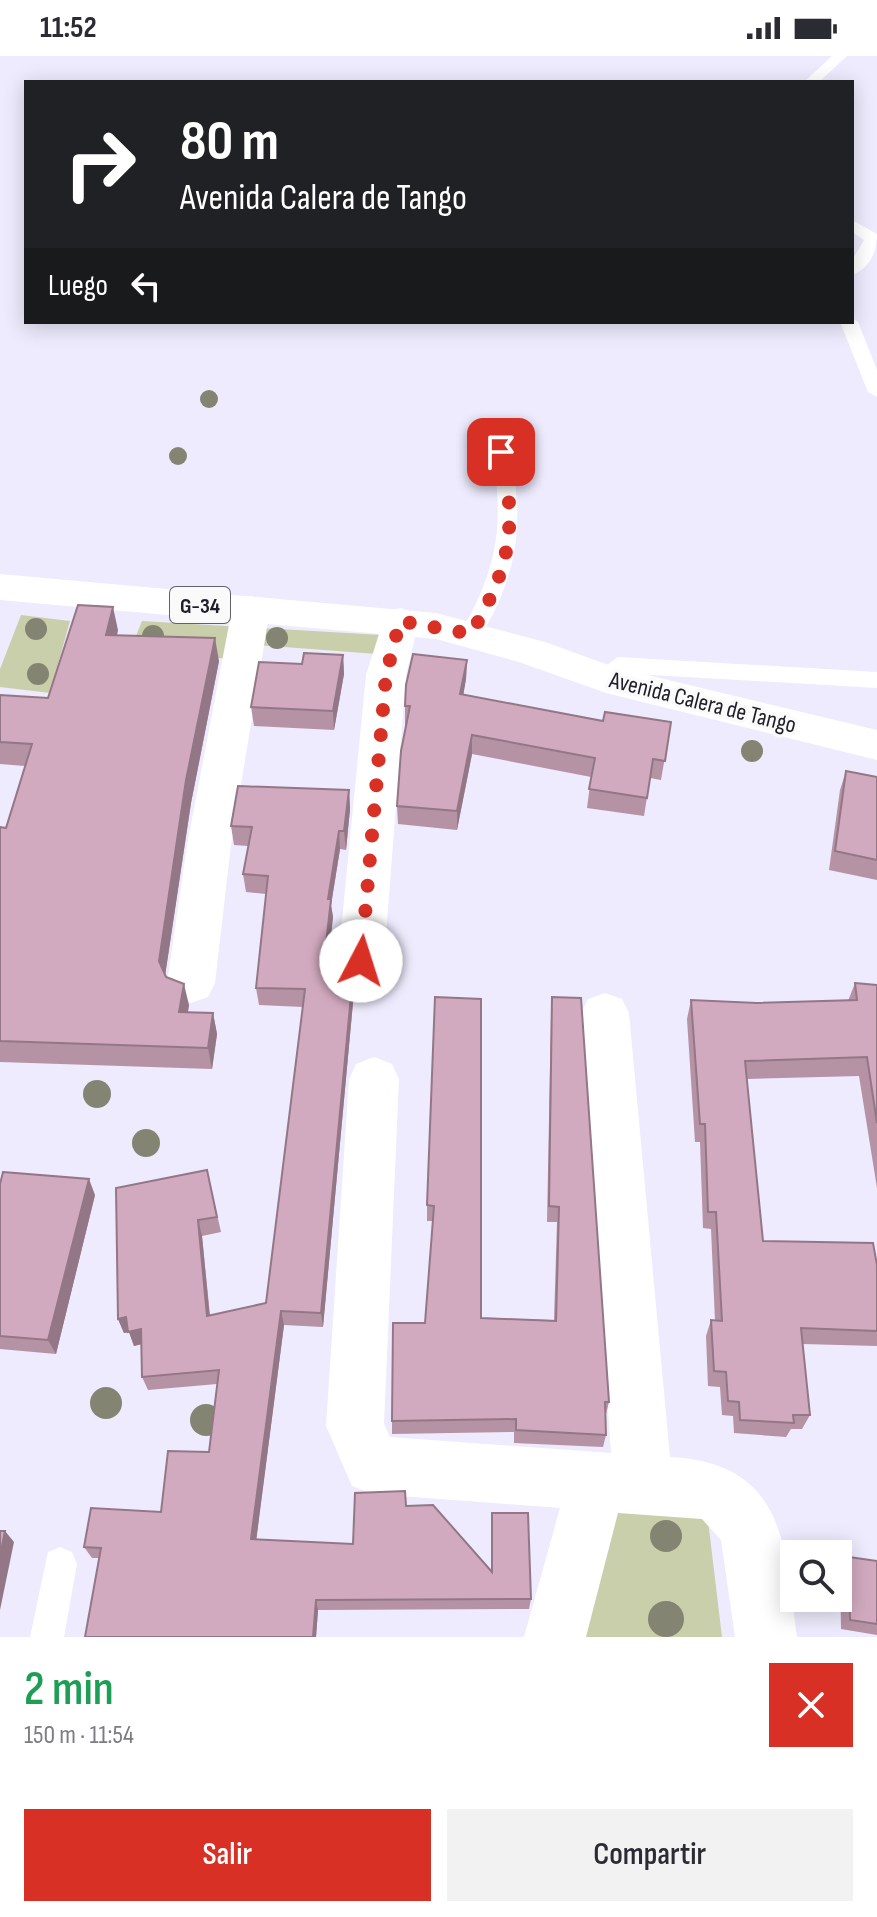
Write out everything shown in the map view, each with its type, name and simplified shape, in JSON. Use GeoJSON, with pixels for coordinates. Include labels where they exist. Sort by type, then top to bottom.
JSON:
{"type":"FeatureCollection","features":[{"type":"Feature","properties":{"kind":"street","name":"Avenida Calera de Tango"},"geometry":{"type":"LineString","coordinates":[[0,587],[400,621],[471,634],[606,679],[877,745]]}},
{"type":"Feature","properties":{"kind":"street"},"geometry":{"type":"LineString","coordinates":[[191,983],[211,831],[251,609]]}},
{"type":"Feature","properties":{"kind":"street"},"geometry":{"type":"LineString","coordinates":[[361,961],[386,675],[400,621]]}},
{"type":"Feature","properties":{"kind":"street","name":"Avenida Calera de Tango"},"geometry":{"type":"LineString","coordinates":[[531,652],[618,665],[812,703],[877,720]]}},
{"type":"Feature","properties":{"kind":"street"},"geometry":{"type":"LineString","coordinates":[[555,1637],[620,1485],[605,1013]]}},
{"type":"Feature","properties":{"kind":"street"},"geometry":{"type":"LineString","coordinates":[[374,1079],[355,1426],[373,1465],[717,1493],[735,1507],[749,1528],[766,1637]]}},
{"type":"Feature","properties":{"kind":"lane"},"geometry":{"type":"LineString","coordinates":[[813,80],[840,56]]}},
{"type":"Feature","properties":{"kind":"lane"},"geometry":{"type":"LineString","coordinates":[[854,226],[873,239],[867,254],[854,268]]}},
{"type":"Feature","properties":{"kind":"lane"},"geometry":{"type":"LineString","coordinates":[[850,324],[877,392]]}},
{"type":"Feature","properties":{"kind":"lane"},"geometry":{"type":"LineString","coordinates":[[471,634],[494,596],[508,558],[508,481],[501,452]]}},
{"type":"Feature","properties":{"kind":"lane"},"geometry":{"type":"LineString","coordinates":[[618,665],[877,680]]}},
{"type":"Feature","properties":{"kind":"lane"},"geometry":{"type":"LineString","coordinates":[[47,1637],[60,1564]]}},
{"type":"Feature","properties":{"kind":"green space"},"geometry":{"type":"Polygon","coordinates":[[[21,615],[70,621],[50,693],[0,687],[0,669],[21,615]]]}},
{"type":"Feature","properties":{"kind":"green space"},"geometry":{"type":"Polygon","coordinates":[[[142,621],[381,635],[377,654],[257,645],[255,660],[129,653],[142,621]]]}},
{"type":"Feature","properties":{"kind":"green space"},"geometry":{"type":"Polygon","coordinates":[[[611,1511],[707,1512],[722,1637],[582,1637],[611,1511]]]}},
{"type":"Feature","properties":{"kind":"building"},"geometry":{"type":"Polygon","coordinates":[[[78,605],[113,607],[106,635],[215,638],[186,780],[159,961],[166,977],[184,984],[179,1012],[213,1013],[208,1048],[0,1041],[0,827],[6,828],[32,744],[0,742],[0,695],[48,698],[78,605]]]}},
{"type":"Feature","properties":{"kind":"building"},"geometry":{"type":"Polygon","coordinates":[[[304,653],[343,655],[333,711],[251,707],[259,662],[302,664],[304,653]]]}},
{"type":"Feature","properties":{"kind":"building"},"geometry":{"type":"Polygon","coordinates":[[[413,654],[467,660],[460,694],[603,721],[605,712],[671,722],[665,761],[653,759],[647,798],[589,789],[595,758],[472,735],[457,811],[397,806],[401,751],[410,706],[405,706],[406,685],[413,654]]]}},
{"type":"Feature","properties":{"kind":"building"},"geometry":{"type":"Polygon","coordinates":[[[846,771],[877,777],[877,860],[835,851],[846,771]]]}},
{"type":"Feature","properties":{"kind":"building"},"geometry":{"type":"Polygon","coordinates":[[[238,786],[349,790],[344,831],[339,831],[328,899],[331,899],[325,953],[337,953],[342,960],[354,964],[321,1313],[281,1311],[251,1539],[353,1544],[355,1493],[405,1491],[406,1506],[433,1505],[492,1572],[492,1513],[528,1513],[531,1599],[316,1600],[313,1637],[85,1637],[101,1548],[84,1547],[91,1508],[161,1512],[168,1451],[209,1452],[219,1370],[142,1377],[141,1329],[128,1332],[126,1317],[118,1319],[116,1188],[207,1170],[217,1217],[198,1220],[207,1316],[266,1303],[305,989],[256,988],[268,876],[243,874],[252,827],[231,826],[238,786]]]}},
{"type":"Feature","properties":{"kind":"building"},"geometry":{"type":"Polygon","coordinates":[[[855,983],[877,985],[877,1123],[867,1057],[745,1061],[763,1241],[873,1243],[877,1265],[877,1331],[801,1328],[810,1415],[793,1415],[794,1423],[740,1420],[739,1402],[728,1401],[726,1372],[714,1371],[711,1320],[722,1321],[716,1212],[708,1212],[705,1124],[700,1124],[691,1000],[757,1003],[857,1000],[855,983]]]}},
{"type":"Feature","properties":{"kind":"building"},"geometry":{"type":"Polygon","coordinates":[[[435,997],[481,999],[481,1318],[556,1321],[559,1207],[549,1206],[552,997],[581,998],[609,1402],[605,1402],[606,1435],[516,1430],[516,1419],[392,1421],[393,1323],[425,1323],[434,1206],[427,1205],[435,997]]]}},
{"type":"Feature","properties":{"kind":"building"},"geometry":{"type":"Polygon","coordinates":[[[3,1172],[89,1179],[48,1340],[0,1336],[0,1184],[3,1172]]]}},
{"type":"Feature","properties":{"kind":"building"},"geometry":{"type":"Polygon","coordinates":[[[0,1531],[5,1531],[0,1556],[0,1531]]]}},
{"type":"Feature","properties":{"kind":"building"},"geometry":{"type":"Polygon","coordinates":[[[852,1557],[877,1561],[877,1624],[850,1620],[852,1557]]]}},
{"type":"Feature","properties":{"kind":"route"},"geometry":{"type":"LineString","coordinates":[[361,961],[386,675],[400,621],[471,634],[494,596],[508,558],[508,481],[501,452]]}}]}
